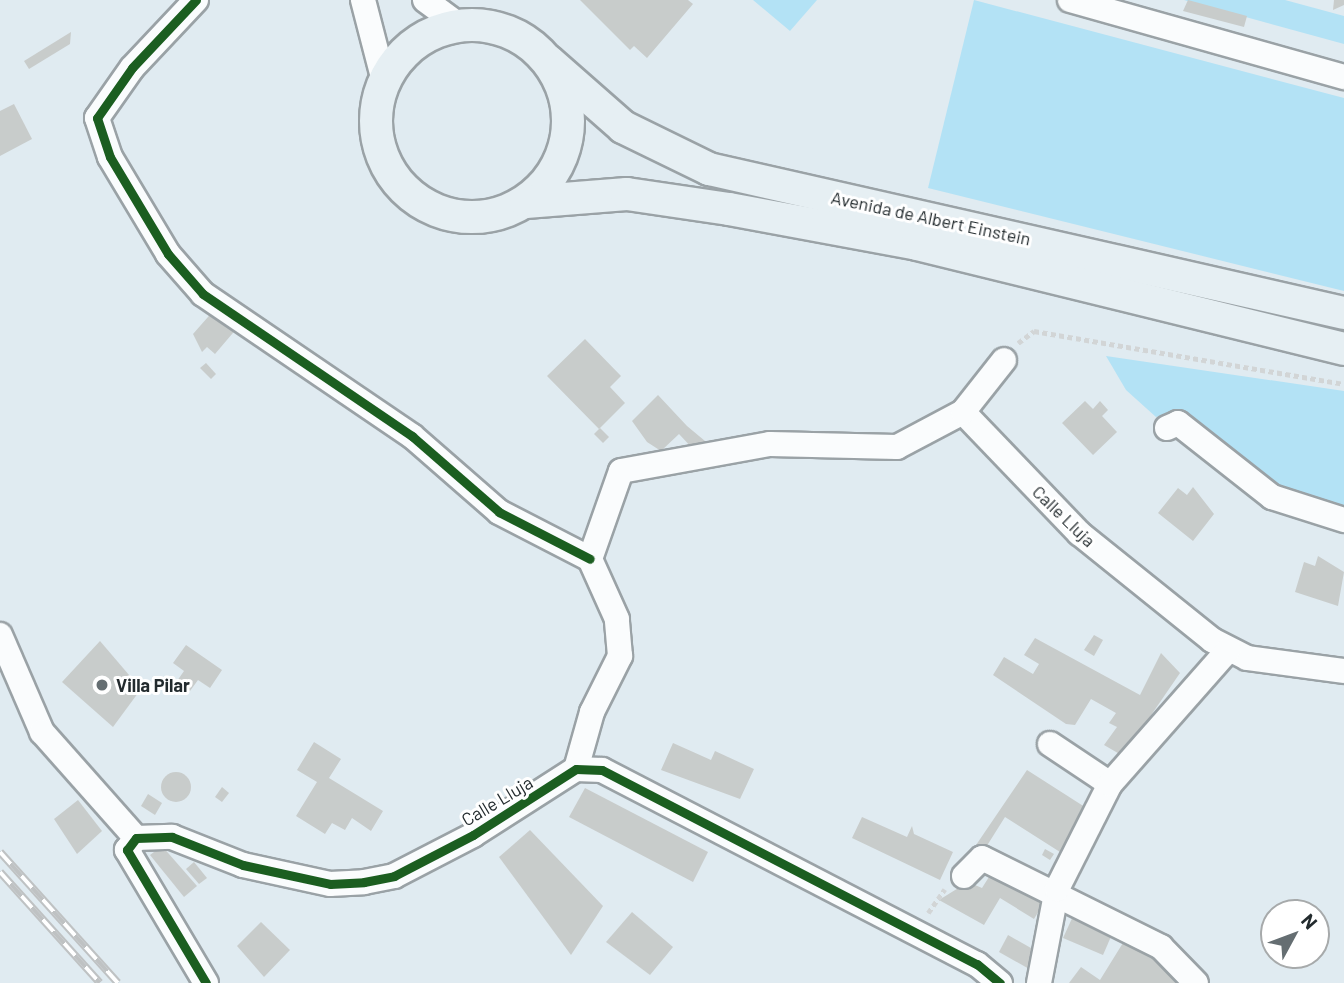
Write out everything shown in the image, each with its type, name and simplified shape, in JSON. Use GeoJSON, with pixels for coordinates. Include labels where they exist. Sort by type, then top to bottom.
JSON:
{"type":"FeatureCollection","features":[{"type":"Feature","properties":{"kind":"main road"},"geometry":{"type":"LineString","coordinates":[[459,25],[510,33],[548,61],[561,84],[568,136],[553,173],[526,202],[478,216],[440,212],[419,202],[388,166],[379,143],[384,81],[411,47],[459,25]]}},
{"type":"Feature","properties":{"kind":"main road","name":"Avenida de Albert Einstein"},"geometry":{"type":"LineString","coordinates":[[548,61],[623,127],[709,169],[1344,313]]}},
{"type":"Feature","properties":{"kind":"main road","name":"Avenida de Albert Einstein"},"geometry":{"type":"LineString","coordinates":[[526,202],[627,194],[715,207],[917,244],[1344,349]]}},
{"type":"Feature","properties":{"kind":"street"},"geometry":{"type":"LineString","coordinates":[[197,0],[132,68],[97,118],[110,157],[168,254],[203,294],[412,436],[499,512],[590,559],[617,619],[620,656],[592,712],[576,769],[602,770],[918,932],[1000,983]]}},
{"type":"Feature","properties":{"kind":"street"},"geometry":{"type":"LineString","coordinates":[[363,0],[384,81]]}},
{"type":"Feature","properties":{"kind":"street"},"geometry":{"type":"LineString","coordinates":[[425,0],[459,25]]}},
{"type":"Feature","properties":{"kind":"street"},"geometry":{"type":"LineString","coordinates":[[1070,0],[1344,76]]}},
{"type":"Feature","properties":{"kind":"street"},"geometry":{"type":"LineString","coordinates":[[590,559],[612,482],[629,467],[770,444],[882,450],[963,412],[1004,360]]}},
{"type":"Feature","properties":{"kind":"street","name":"Calle Lluja"},"geometry":{"type":"LineString","coordinates":[[963,412],[1079,533],[1228,650],[1269,663],[1344,671]]}},
{"type":"Feature","properties":{"kind":"street"},"geometry":{"type":"LineString","coordinates":[[1167,428],[1178,423],[1272,497],[1344,520]]}},
{"type":"Feature","properties":{"kind":"street"},"geometry":{"type":"LineString","coordinates":[[0,635],[42,732],[136,838],[127,850],[206,983]]}},
{"type":"Feature","properties":{"kind":"street"},"geometry":{"type":"LineString","coordinates":[[1039,983],[1056,898],[1110,785],[1228,650]]}},
{"type":"Feature","properties":{"kind":"street"},"geometry":{"type":"LineString","coordinates":[[1050,744],[1110,785]]}},
{"type":"Feature","properties":{"kind":"street","name":"Calle Lluja"},"geometry":{"type":"LineString","coordinates":[[136,838],[172,837],[243,865],[330,884],[364,881],[394,876],[451,847],[576,769]]}},
{"type":"Feature","properties":{"kind":"street"},"geometry":{"type":"LineString","coordinates":[[964,876],[982,858],[1056,898],[1161,947],[1196,983]]}},
{"type":"Feature","properties":{"kind":"path"},"geometry":{"type":"LineString","coordinates":[[1004,360],[1034,331],[1344,384]]}},
{"type":"Feature","properties":{"kind":"path"},"geometry":{"type":"LineString","coordinates":[[918,932],[939,893],[964,876]]}},
{"type":"Feature","properties":{"kind":"shaded area"},"geometry":{"type":"Polygon","coordinates":[[[753,0],[817,0],[790,31],[753,0]]]}},
{"type":"Feature","properties":{"kind":"shaded area"},"geometry":{"type":"Polygon","coordinates":[[[974,0],[1344,98],[1344,291],[928,188],[974,0]]]}},
{"type":"Feature","properties":{"kind":"shaded area"},"geometry":{"type":"Polygon","coordinates":[[[1184,0],[1285,0],[1344,16],[1344,44],[1184,0]]]}},
{"type":"Feature","properties":{"kind":"shaded area"},"geometry":{"type":"Polygon","coordinates":[[[1106,356],[1344,391],[1344,511],[1281,486],[1180,410],[1156,417],[1126,390],[1106,356]]]}},
{"type":"Feature","properties":{"kind":"building"},"geometry":{"type":"Polygon","coordinates":[[[580,0],[688,0],[693,4],[647,58],[634,46],[630,50],[580,0]]]}},
{"type":"Feature","properties":{"kind":"building"},"geometry":{"type":"Polygon","coordinates":[[[1188,0],[1247,16],[1244,27],[1183,11],[1188,0]]]}},
{"type":"Feature","properties":{"kind":"building"},"geometry":{"type":"Polygon","coordinates":[[[1334,0],[1344,0],[1344,5],[1333,10],[1334,0]]]}},
{"type":"Feature","properties":{"kind":"building"},"geometry":{"type":"Polygon","coordinates":[[[71,32],[70,44],[29,69],[24,61],[71,32]]]}},
{"type":"Feature","properties":{"kind":"building"},"geometry":{"type":"Polygon","coordinates":[[[14,104],[32,139],[0,156],[0,111],[14,104]]]}},
{"type":"Feature","properties":{"kind":"building"},"geometry":{"type":"Polygon","coordinates":[[[215,309],[238,327],[215,354],[207,347],[202,352],[193,334],[215,309]]]}},
{"type":"Feature","properties":{"kind":"building"},"geometry":{"type":"Polygon","coordinates":[[[585,339],[621,376],[610,387],[625,403],[599,429],[547,376],[585,339]]]}},
{"type":"Feature","properties":{"kind":"building"},"geometry":{"type":"Polygon","coordinates":[[[206,363],[216,374],[211,379],[200,368],[206,363]]]}},
{"type":"Feature","properties":{"kind":"building"},"geometry":{"type":"Polygon","coordinates":[[[658,395],[687,426],[711,446],[694,450],[679,434],[661,451],[647,442],[632,421],[658,395]]]}},
{"type":"Feature","properties":{"kind":"building"},"geometry":{"type":"Polygon","coordinates":[[[1085,401],[1093,409],[1100,401],[1108,410],[1102,416],[1117,432],[1093,455],[1062,423],[1085,401]]]}},
{"type":"Feature","properties":{"kind":"building"},"geometry":{"type":"Polygon","coordinates":[[[600,428],[609,437],[603,443],[594,434],[600,428]]]}},
{"type":"Feature","properties":{"kind":"building"},"geometry":{"type":"Polygon","coordinates":[[[1193,487],[1214,514],[1193,541],[1158,513],[1178,488],[1187,495],[1193,487]]]}},
{"type":"Feature","properties":{"kind":"building"},"geometry":{"type":"Polygon","coordinates":[[[1318,556],[1344,572],[1338,606],[1295,592],[1304,562],[1315,566],[1318,556]]]}},
{"type":"Feature","properties":{"kind":"building"},"geometry":{"type":"Polygon","coordinates":[[[1094,635],[1103,640],[1094,656],[1084,650],[1094,635]]]}},
{"type":"Feature","properties":{"kind":"building"},"geometry":{"type":"Polygon","coordinates":[[[1035,638],[1140,695],[1161,653],[1180,673],[1123,756],[1104,745],[1117,727],[1109,723],[1116,713],[1091,699],[1075,725],[1066,724],[993,675],[1004,657],[1033,674],[1039,664],[1024,655],[1035,638]]]}},
{"type":"Feature","properties":{"kind":"building","name":"Villa Pilar"},"geometry":{"type":"Polygon","coordinates":[[[100,641],[141,689],[113,727],[62,682],[100,641]]]}},
{"type":"Feature","properties":{"kind":"building"},"geometry":{"type":"Polygon","coordinates":[[[186,645],[222,670],[210,688],[198,680],[190,691],[177,681],[184,671],[173,663],[186,645]]]}},
{"type":"Feature","properties":{"kind":"building"},"geometry":{"type":"Polygon","coordinates":[[[314,742],[341,759],[329,778],[383,811],[371,831],[352,818],[345,830],[332,823],[325,834],[296,816],[317,782],[297,770],[314,742]]]}},
{"type":"Feature","properties":{"kind":"building"},"geometry":{"type":"Polygon","coordinates":[[[673,743],[711,760],[715,751],[754,769],[740,799],[661,770],[673,743]]]}},
{"type":"Feature","properties":{"kind":"building"},"geometry":{"type":"Polygon","coordinates":[[[1027,770],[1088,809],[1060,852],[1005,817],[983,852],[974,848],[1027,770]]]}},
{"type":"Feature","properties":{"kind":"building"},"geometry":{"type":"Polygon","coordinates":[[[176,772],[187,776],[191,787],[187,798],[176,802],[165,798],[161,787],[165,776],[176,772]]]}},
{"type":"Feature","properties":{"kind":"building"},"geometry":{"type":"Polygon","coordinates":[[[222,787],[229,793],[222,802],[215,797],[222,787]]]}},
{"type":"Feature","properties":{"kind":"building"},"geometry":{"type":"Polygon","coordinates":[[[585,788],[708,852],[693,882],[569,817],[585,788]]]}},
{"type":"Feature","properties":{"kind":"building"},"geometry":{"type":"Polygon","coordinates":[[[148,794],[162,803],[155,815],[141,806],[148,794]]]}},
{"type":"Feature","properties":{"kind":"building"},"geometry":{"type":"Polygon","coordinates":[[[78,800],[102,831],[77,854],[54,819],[78,800]]]}},
{"type":"Feature","properties":{"kind":"building"},"geometry":{"type":"Polygon","coordinates":[[[862,817],[907,837],[912,826],[914,834],[953,852],[940,880],[852,838],[862,817]]]}},
{"type":"Feature","properties":{"kind":"building"},"geometry":{"type":"Polygon","coordinates":[[[530,830],[603,906],[571,955],[499,857],[530,830]]]}},
{"type":"Feature","properties":{"kind":"building"},"geometry":{"type":"Polygon","coordinates":[[[162,846],[197,886],[184,897],[150,855],[162,846]]]}},
{"type":"Feature","properties":{"kind":"building"},"geometry":{"type":"Polygon","coordinates":[[[1045,849],[1054,854],[1050,860],[1042,855],[1045,849]]]}},
{"type":"Feature","properties":{"kind":"building"},"geometry":{"type":"Polygon","coordinates":[[[194,862],[207,878],[199,884],[186,869],[194,862]]]}},
{"type":"Feature","properties":{"kind":"building"},"geometry":{"type":"Polygon","coordinates":[[[994,869],[1046,899],[1034,919],[1000,898],[984,925],[939,900],[968,882],[982,888],[994,869]]]}},
{"type":"Feature","properties":{"kind":"building"},"geometry":{"type":"Polygon","coordinates":[[[632,912],[673,947],[650,975],[606,942],[632,912]]]}},
{"type":"Feature","properties":{"kind":"building"},"geometry":{"type":"Polygon","coordinates":[[[1074,914],[1113,932],[1103,955],[1063,938],[1074,914]]]}},
{"type":"Feature","properties":{"kind":"building"},"geometry":{"type":"Polygon","coordinates":[[[261,922],[290,950],[264,977],[237,946],[261,922]]]}},
{"type":"Feature","properties":{"kind":"building"},"geometry":{"type":"Polygon","coordinates":[[[1008,935],[1038,952],[1031,970],[999,952],[1008,935]]]}},
{"type":"Feature","properties":{"kind":"building"},"geometry":{"type":"Polygon","coordinates":[[[1126,938],[1167,964],[1186,983],[1069,983],[1081,967],[1100,980],[1126,938]]]}},
{"type":"Feature","properties":{"kind":"railway"},"geometry":{"type":"LineString","coordinates":[[0,852],[118,983]]}},
{"type":"Feature","properties":{"kind":"railway"},"geometry":{"type":"LineString","coordinates":[[0,872],[100,983]]}},
{"type":"Feature","properties":{"kind":"cycle path"},"geometry":{"type":"LineString","coordinates":[[196,0],[132,68],[97,118],[110,157],[168,254],[203,294],[412,436],[499,512],[590,559]]}},
{"type":"Feature","properties":{"kind":"cycle path"},"geometry":{"type":"LineString","coordinates":[[206,983],[127,850],[136,838],[172,837],[243,865],[330,884],[364,882],[394,876],[473,835],[576,769],[602,770],[977,964],[1000,983]]}},
{"type":"Feature","properties":{"kind":"place","name":"Villa Pilar"},"geometry":{"type":"Point","coordinates":[102,685]}}]}
